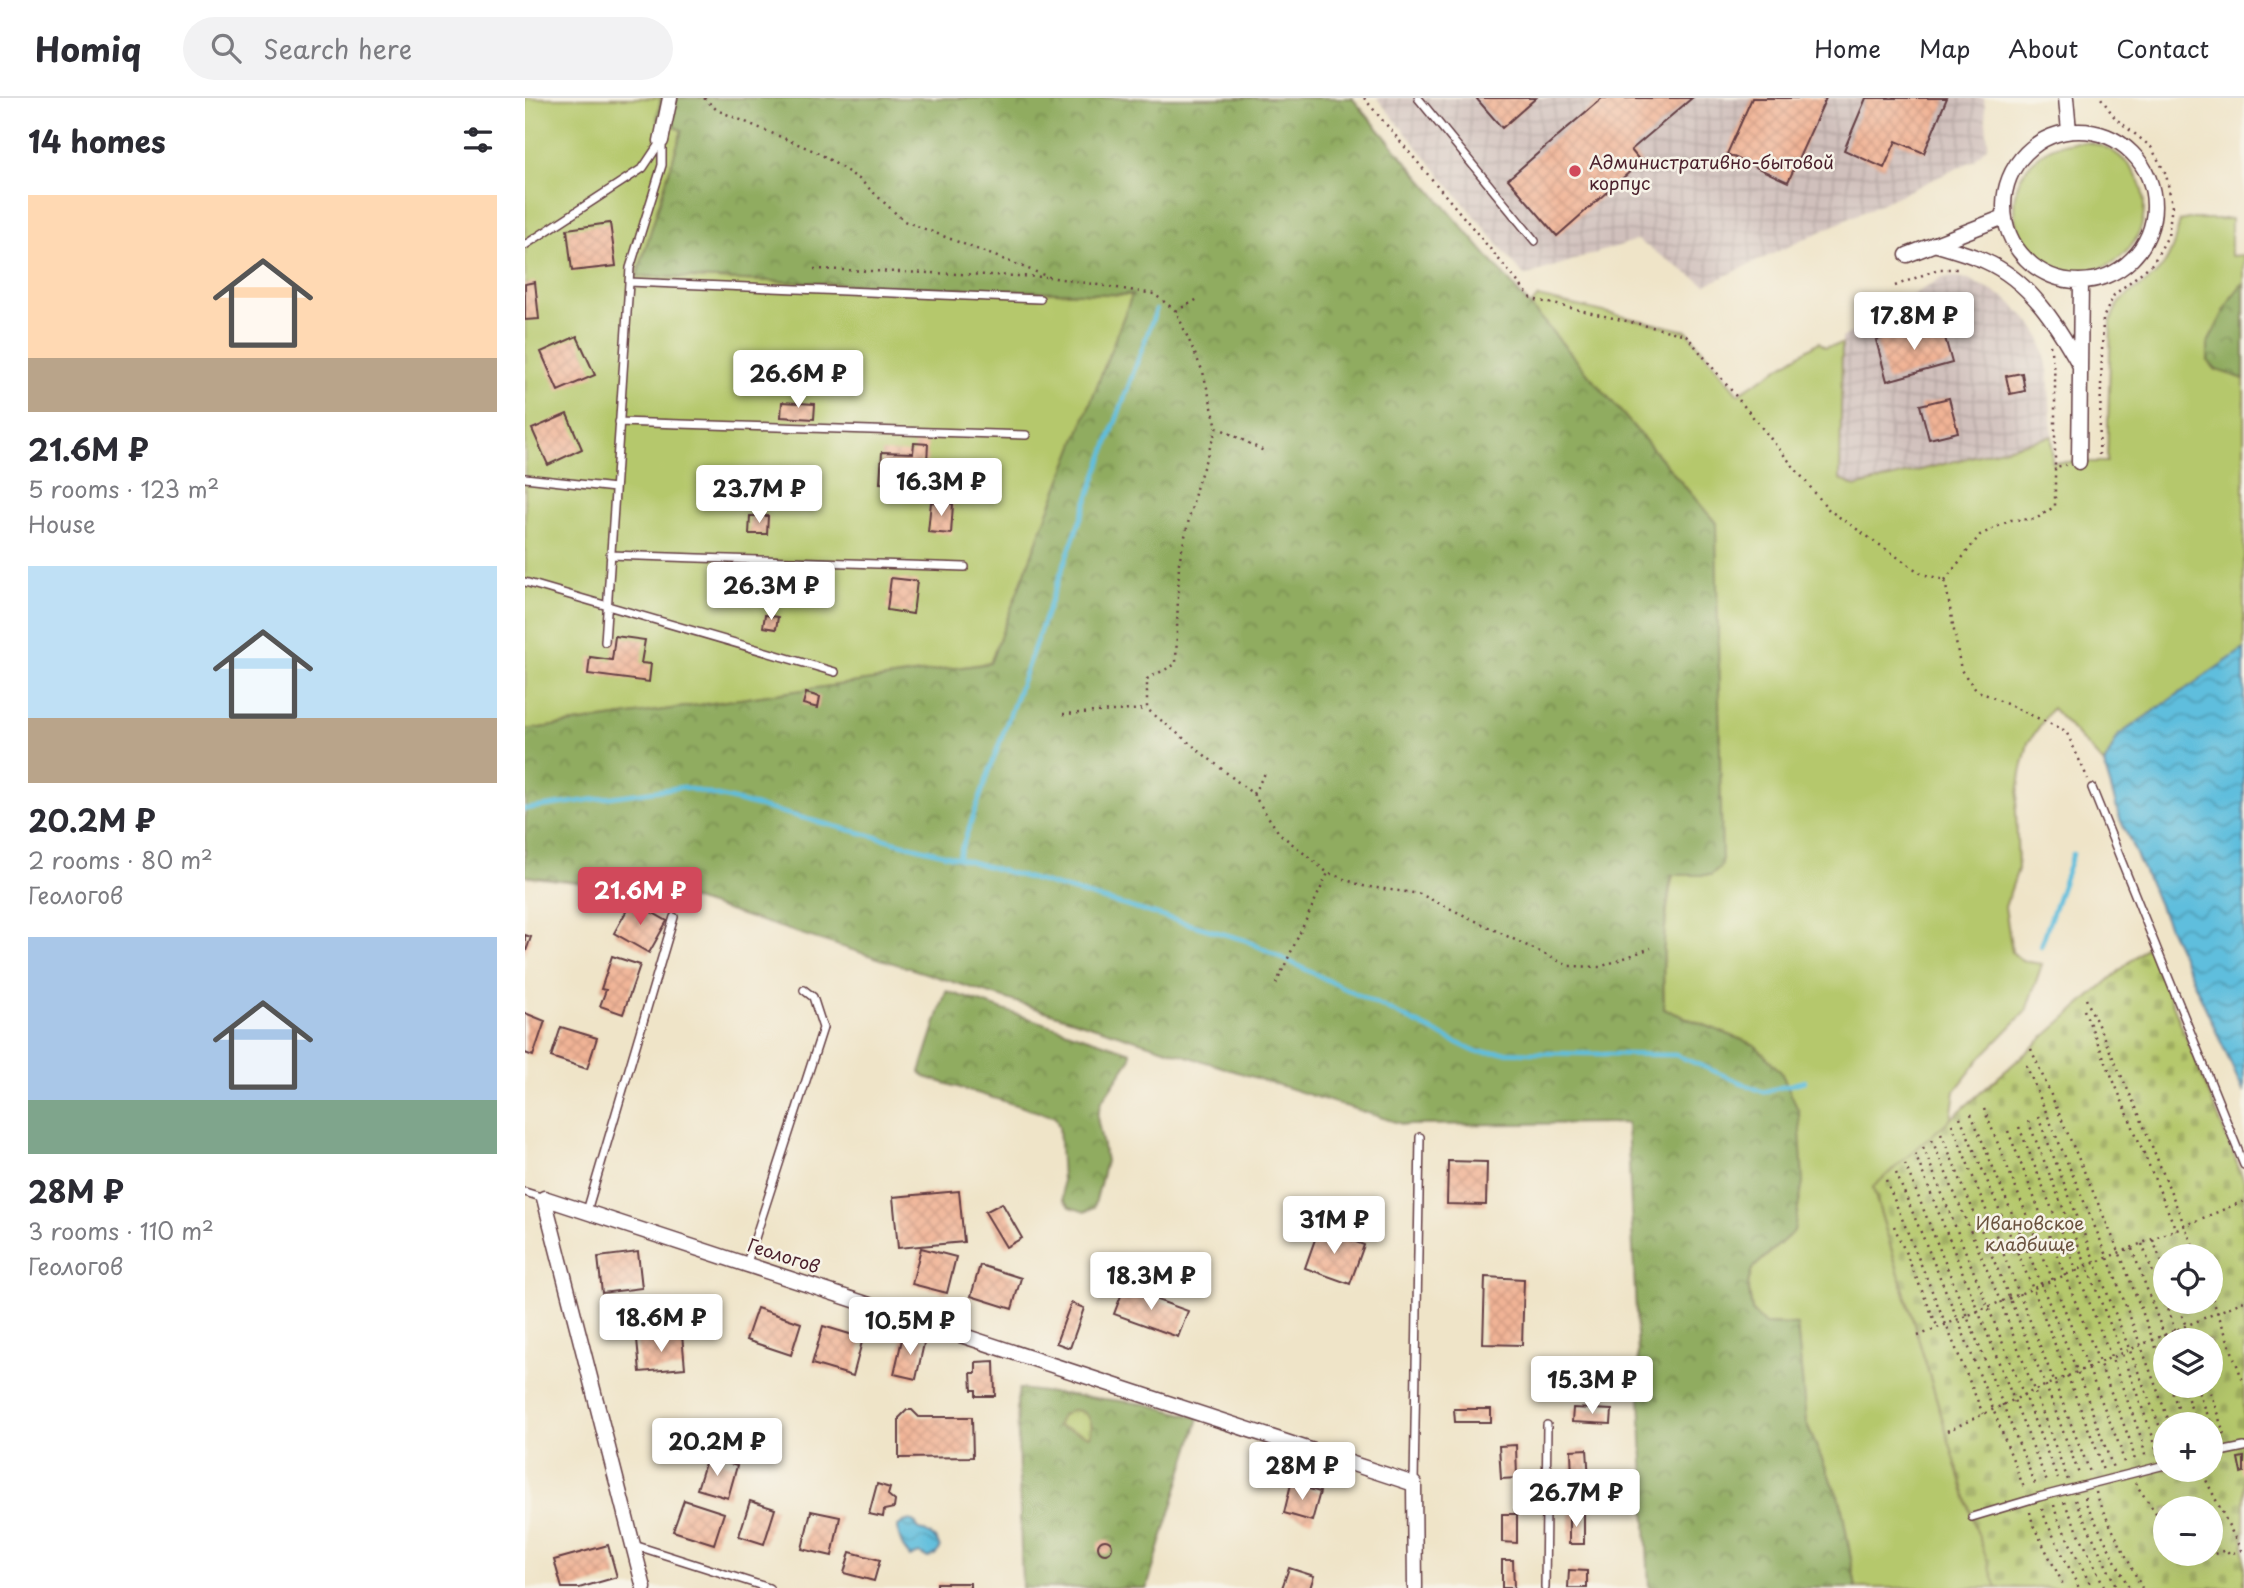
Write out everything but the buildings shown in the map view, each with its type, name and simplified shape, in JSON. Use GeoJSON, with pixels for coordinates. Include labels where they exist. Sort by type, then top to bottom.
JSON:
{"type":"FeatureCollection","features":[{"type":"Feature","properties":{"kind":"street"},"geometry":{"type":"LineString","coordinates":[[661,141],[670,98]]}},
{"type":"Feature","properties":{"kind":"street"},"geometry":{"type":"LineString","coordinates":[[2066,98],[2069,131]]}},
{"type":"Feature","properties":{"kind":"street"},"geometry":{"type":"LineString","coordinates":[[2069,131],[2092,132],[2113,138],[2131,151],[2144,169],[2153,189],[2154,211],[2150,233],[2139,253],[2123,268],[2103,278],[2081,282],[2045,274],[2030,264],[2008,234],[2004,217],[2008,178],[2019,160],[2033,146],[2050,136],[2069,131]]}},
{"type":"Feature","properties":{"kind":"street"},"geometry":{"type":"LineString","coordinates":[[1907,254],[2004,217]]}},
{"type":"Feature","properties":{"kind":"street"},"geometry":{"type":"LineString","coordinates":[[1934,244],[1986,261],[2009,276],[2042,305],[2080,363]]}},
{"type":"Feature","properties":{"kind":"street"},"geometry":{"type":"LineString","coordinates":[[2079,462],[2081,282]]}},
{"type":"Feature","properties":{"kind":"street"},"geometry":{"type":"LineString","coordinates":[[544,1198],[644,1588]]}},
{"type":"Feature","properties":{"kind":"street","name":"Геологов"},"geometry":{"type":"LineString","coordinates":[[544,1198],[1414,1484]]}},
{"type":"Feature","properties":{"kind":"street"},"geometry":{"type":"LineString","coordinates":[[1414,1484],[1415,1588]]}},
{"type":"Feature","properties":{"kind":"lane"},"geometry":{"type":"LineString","coordinates":[[1417,98],[1535,241]]}},
{"type":"Feature","properties":{"kind":"lane"},"geometry":{"type":"LineString","coordinates":[[525,245],[643,167],[661,141]]}},
{"type":"Feature","properties":{"kind":"lane"},"geometry":{"type":"LineString","coordinates":[[605,642],[630,268],[662,166],[661,141]]}},
{"type":"Feature","properties":{"kind":"lane"},"geometry":{"type":"LineString","coordinates":[[629,282],[1040,299]]}},
{"type":"Feature","properties":{"kind":"lane"},"geometry":{"type":"LineString","coordinates":[[619,422],[1026,435]]}},
{"type":"Feature","properties":{"kind":"lane"},"geometry":{"type":"LineString","coordinates":[[525,478],[615,488]]}},
{"type":"Feature","properties":{"kind":"lane"},"geometry":{"type":"LineString","coordinates":[[610,555],[965,567]]}},
{"type":"Feature","properties":{"kind":"lane"},"geometry":{"type":"LineString","coordinates":[[525,582],[835,673]]}},
{"type":"Feature","properties":{"kind":"lane"},"geometry":{"type":"LineString","coordinates":[[2092,788],[2244,1165]]}},
{"type":"Feature","properties":{"kind":"lane"},"geometry":{"type":"LineString","coordinates":[[587,1211],[674,917]]}},
{"type":"Feature","properties":{"kind":"lane"},"geometry":{"type":"LineString","coordinates":[[747,1263],[823,1028],[813,997],[804,990]]}},
{"type":"Feature","properties":{"kind":"lane"},"geometry":{"type":"LineString","coordinates":[[1414,1484],[1420,1137]]}},
{"type":"Feature","properties":{"kind":"lane"},"geometry":{"type":"LineString","coordinates":[[525,1192],[544,1198]]}},
{"type":"Feature","properties":{"kind":"lane"},"geometry":{"type":"LineString","coordinates":[[1545,1588],[1547,1425]]}},
{"type":"Feature","properties":{"kind":"lane"},"geometry":{"type":"LineString","coordinates":[[2223,1451],[2244,1447]]}},
{"type":"Feature","properties":{"kind":"lane"},"geometry":{"type":"LineString","coordinates":[[1972,1517],[2153,1468]]}},
{"type":"Feature","properties":{"kind":"lane"},"geometry":{"type":"LineString","coordinates":[[633,1545],[769,1588]]}},
{"type":"Feature","properties":{"kind":"path"},"geometry":{"type":"LineString","coordinates":[[704,98],[717,110],[819,153],[859,179],[904,220],[1049,277]]}},
{"type":"Feature","properties":{"kind":"path"},"geometry":{"type":"LineString","coordinates":[[1364,98],[1532,299],[1686,335],[1829,510],[1922,574],[1945,580]]}},
{"type":"Feature","properties":{"kind":"path"},"geometry":{"type":"LineString","coordinates":[[2099,455],[2102,328],[2106,310],[2115,295],[2153,263],[2168,236],[2172,205],[2167,174],[2151,147],[2115,118],[2101,98]]}},
{"type":"Feature","properties":{"kind":"path"},"geometry":{"type":"LineString","coordinates":[[1895,286],[1942,268],[1969,270]]}},
{"type":"Feature","properties":{"kind":"path"},"geometry":{"type":"LineString","coordinates":[[814,269],[1049,277],[1154,294],[1176,311],[1203,372],[1217,427],[1197,485],[1179,562],[1176,664],[1147,679],[1147,709]]}},
{"type":"Feature","properties":{"kind":"path"},"geometry":{"type":"LineString","coordinates":[[1176,311],[1198,299]]}},
{"type":"Feature","properties":{"kind":"path"},"geometry":{"type":"LineString","coordinates":[[2048,338],[2055,378],[2055,506],[2036,519],[2011,520],[1980,535],[1945,580],[1961,670],[1976,690],[2066,731],[2092,788]]}},
{"type":"Feature","properties":{"kind":"path"},"geometry":{"type":"LineString","coordinates":[[1217,427],[1266,452]]}},
{"type":"Feature","properties":{"kind":"path"},"geometry":{"type":"LineString","coordinates":[[2055,467],[2079,462]]}},
{"type":"Feature","properties":{"kind":"path"},"geometry":{"type":"LineString","coordinates":[[1063,714],[1147,709],[1253,794],[1279,833],[1328,873],[1363,886],[1420,894],[1569,966],[1600,967],[1651,948]]}},
{"type":"Feature","properties":{"kind":"path"},"geometry":{"type":"LineString","coordinates":[[1253,794],[1266,769]]}},
{"type":"Feature","properties":{"kind":"path"},"geometry":{"type":"LineString","coordinates":[[1276,984],[1328,873]]}},
{"type":"Feature","properties":{"kind":"path"},"geometry":{"type":"LineString","coordinates":[[2086,999],[2192,1244]]}},
{"type":"Feature","properties":{"kind":"path"},"geometry":{"type":"LineString","coordinates":[[2084,1010],[2177,1230]]}},
{"type":"Feature","properties":{"kind":"path"},"geometry":{"type":"LineString","coordinates":[[2032,1049],[2120,1254],[2153,1338]]}},
{"type":"Feature","properties":{"kind":"path"},"geometry":{"type":"LineString","coordinates":[[2026,1065],[2108,1258],[2166,1412]]}},
{"type":"Feature","properties":{"kind":"path"},"geometry":{"type":"LineString","coordinates":[[1984,1108],[2136,1488],[2153,1510]]}},
{"type":"Feature","properties":{"kind":"path"},"geometry":{"type":"LineString","coordinates":[[1971,1114],[2078,1373],[2116,1476]]}},
{"type":"Feature","properties":{"kind":"path"},"geometry":{"type":"LineString","coordinates":[[2038,1116],[2155,1412]]}},
{"type":"Feature","properties":{"kind":"path"},"geometry":{"type":"LineString","coordinates":[[1960,1117],[2033,1289],[2098,1453],[2105,1479]]}},
{"type":"Feature","properties":{"kind":"path"},"geometry":{"type":"LineString","coordinates":[[2028,1121],[2153,1437]]}},
{"type":"Feature","properties":{"kind":"path"},"geometry":{"type":"LineString","coordinates":[[1952,1124],[2086,1456],[2098,1501],[2143,1588]]}},
{"type":"Feature","properties":{"kind":"path"},"geometry":{"type":"LineString","coordinates":[[2019,1127],[2112,1359],[2142,1440],[2148,1469]]}},
{"type":"Feature","properties":{"kind":"path"},"geometry":{"type":"LineString","coordinates":[[2008,1131],[2131,1443],[2131,1473]]}},
{"type":"Feature","properties":{"kind":"path"},"geometry":{"type":"LineString","coordinates":[[1941,1133],[2046,1386],[2087,1505],[2129,1588]]}},
{"type":"Feature","properties":{"kind":"path"},"geometry":{"type":"LineString","coordinates":[[1932,1140],[2001,1303],[2077,1509],[2117,1588]]}},
{"type":"Feature","properties":{"kind":"path"},"geometry":{"type":"LineString","coordinates":[[1923,1147],[2025,1395],[2067,1513],[2105,1588]]}},
{"type":"Feature","properties":{"kind":"path"},"geometry":{"type":"LineString","coordinates":[[1915,1154],[2052,1493],[2057,1517],[2092,1588]]}},
{"type":"Feature","properties":{"kind":"path"},"geometry":{"type":"LineString","coordinates":[[1905,1164],[2032,1472],[2046,1521],[2079,1588]]}},
{"type":"Feature","properties":{"kind":"path"},"geometry":{"type":"LineString","coordinates":[[1896,1173],[1994,1409],[2028,1500],[2033,1525],[2065,1588]]}},
{"type":"Feature","properties":{"kind":"path"},"geometry":{"type":"LineString","coordinates":[[1886,1180],[1983,1414]]}},
{"type":"Feature","properties":{"kind":"path"},"geometry":{"type":"LineString","coordinates":[[1918,1336],[2244,1201]]}},
{"type":"Feature","properties":{"kind":"path"},"geometry":{"type":"LineString","coordinates":[[1894,1226],[1938,1328]]}},
{"type":"Feature","properties":{"kind":"path"},"geometry":{"type":"LineString","coordinates":[[2153,1240],[2155,1244]]}},
{"type":"Feature","properties":{"kind":"path"},"geometry":{"type":"LineString","coordinates":[[2142,1244],[2174,1328]]}},
{"type":"Feature","properties":{"kind":"path"},"geometry":{"type":"LineString","coordinates":[[2131,1249],[2162,1328]]}},
{"type":"Feature","properties":{"kind":"path"},"geometry":{"type":"LineString","coordinates":[[2223,1312],[2244,1301]]}},
{"type":"Feature","properties":{"kind":"path"},"geometry":{"type":"LineString","coordinates":[[2181,1314],[2186,1327],[2218,1314],[2244,1384]]}},
{"type":"Feature","properties":{"kind":"path"},"geometry":{"type":"LineString","coordinates":[[1947,1431],[2035,1390],[2153,1341]]}},
{"type":"Feature","properties":{"kind":"path"},"geometry":{"type":"LineString","coordinates":[[2212,1398],[2229,1450]]}},
{"type":"Feature","properties":{"kind":"path"},"geometry":{"type":"LineString","coordinates":[[2223,1514],[2241,1550],[2230,1555],[2226,1550],[2223,1551]]}},
{"type":"Feature","properties":{"kind":"shaded area"},"geometry":{"type":"Polygon","coordinates":[[[1377,98],[1984,98],[1988,145],[1975,160],[1706,285],[1637,240],[1524,276],[1377,98]]]}},
{"type":"Feature","properties":{"kind":"shaded area"},"geometry":{"type":"Polygon","coordinates":[[[1941,278],[1968,279],[2006,298],[2030,322],[2040,337],[2048,370],[2052,436],[1855,487],[1840,479],[1842,338],[1941,278]]]}},
{"type":"Feature","properties":{"kind":"green space"},"geometry":{"type":"Polygon","coordinates":[[[525,98],[661,98],[658,120],[682,130],[637,276],[1132,295],[991,663],[525,730],[525,98]]]}},
{"type":"Feature","properties":{"kind":"green space"},"geometry":{"type":"Polygon","coordinates":[[[661,98],[1352,98],[1716,523],[1722,865],[1711,875],[1672,875],[1664,942],[1664,1009],[1755,1045],[1781,1072],[1799,1112],[1803,1182],[1794,1231],[1752,1269],[1748,1284],[1752,1311],[1764,1324],[1797,1325],[1806,1423],[1841,1503],[1856,1588],[1649,1588],[1627,1123],[1405,1125],[675,894],[525,876],[525,730],[990,663],[1132,295],[637,276],[682,130],[657,120],[661,98]]]}},
{"type":"Feature","properties":{"kind":"green space"},"geometry":{"type":"Polygon","coordinates":[[[2079,142],[2104,147],[2125,161],[2139,182],[2144,207],[2139,232],[2125,253],[2104,267],[2079,272],[2054,267],[2033,253],[2019,232],[2014,207],[2019,182],[2033,161],[2054,147],[2079,142]]]}},
{"type":"Feature","properties":{"kind":"green space"},"geometry":{"type":"Polygon","coordinates":[[[2231,219],[2231,256],[2244,255],[2244,282],[2231,298],[2208,343],[2208,361],[2244,379],[2244,649],[2119,735],[2104,764],[2052,708],[2028,743],[2016,809],[2018,869],[2005,907],[2012,952],[2022,961],[2042,964],[2026,1011],[1982,1056],[1955,1091],[1951,1119],[1873,1188],[1972,1517],[1997,1588],[1856,1588],[1841,1503],[1806,1423],[1797,1325],[1764,1324],[1752,1311],[1748,1284],[1752,1269],[1794,1231],[1755,1045],[1664,1009],[1664,942],[1673,875],[1710,875],[1716,524],[1530,307],[1538,297],[1687,331],[1738,394],[1819,342],[1825,347],[1842,344],[1840,479],[1855,487],[2052,436],[2052,462],[2107,462],[2111,322],[2120,303],[2162,267],[2171,251],[2180,221],[2231,219]]]}},
{"type":"Feature","properties":{"kind":"green space"},"geometry":{"type":"Polygon","coordinates":[[[2244,282],[2244,379],[2216,370],[2208,361],[2208,343],[2231,298],[2244,282]]]}},
{"type":"Feature","properties":{"kind":"green space","name":"Ивановское кладбище"},"geometry":{"type":"Polygon","coordinates":[[[2149,945],[2244,1181],[2244,1588],[1997,1588],[1972,1517],[1873,1187],[2149,945]]]}},
{"type":"Feature","properties":{"kind":"green space"},"geometry":{"type":"Polygon","coordinates":[[[946,991],[1131,1052],[1131,1058],[1101,1102],[1097,1117],[1106,1161],[1094,1208],[1085,1212],[1070,1207],[1063,1199],[1059,1127],[1055,1117],[925,1077],[920,1072],[946,991]]]}},
{"type":"Feature","properties":{"kind":"green space"},"geometry":{"type":"Polygon","coordinates":[[[1019,1389],[1146,1404],[1199,1418],[1147,1588],[1022,1588],[1017,1401],[1019,1389]]]}},
{"type":"Feature","properties":{"kind":"green space"},"geometry":{"type":"Polygon","coordinates":[[[1071,1410],[1077,1410],[1088,1417],[1091,1425],[1090,1436],[1057,1426],[1062,1416],[1071,1410]]]}},
{"type":"Feature","properties":{"kind":"water"},"geometry":{"type":"Polygon","coordinates":[[[2244,649],[2244,1093],[2120,819],[2104,764],[2119,735],[2244,649]]]}},
{"type":"Feature","properties":{"kind":"water"},"geometry":{"type":"Polygon","coordinates":[[[910,1520],[919,1530],[935,1539],[940,1549],[936,1554],[928,1558],[919,1553],[910,1557],[907,1554],[898,1526],[910,1520]]]}},
{"type":"Feature","properties":{"kind":"waterway"},"geometry":{"type":"LineString","coordinates":[[958,858],[1156,310]]}},
{"type":"Feature","properties":{"kind":"waterway"},"geometry":{"type":"LineString","coordinates":[[525,809],[683,787],[958,858],[1245,940],[1476,1052],[1676,1055],[1763,1092],[1805,1081]]}},
{"type":"Feature","properties":{"kind":"waterway"},"geometry":{"type":"LineString","coordinates":[[2041,946],[2073,854]]}},
{"type":"Feature","properties":{"kind":"place","name":"Административно-бытовой корпус"},"geometry":{"type":"Point","coordinates":[1575,171]}}]}
